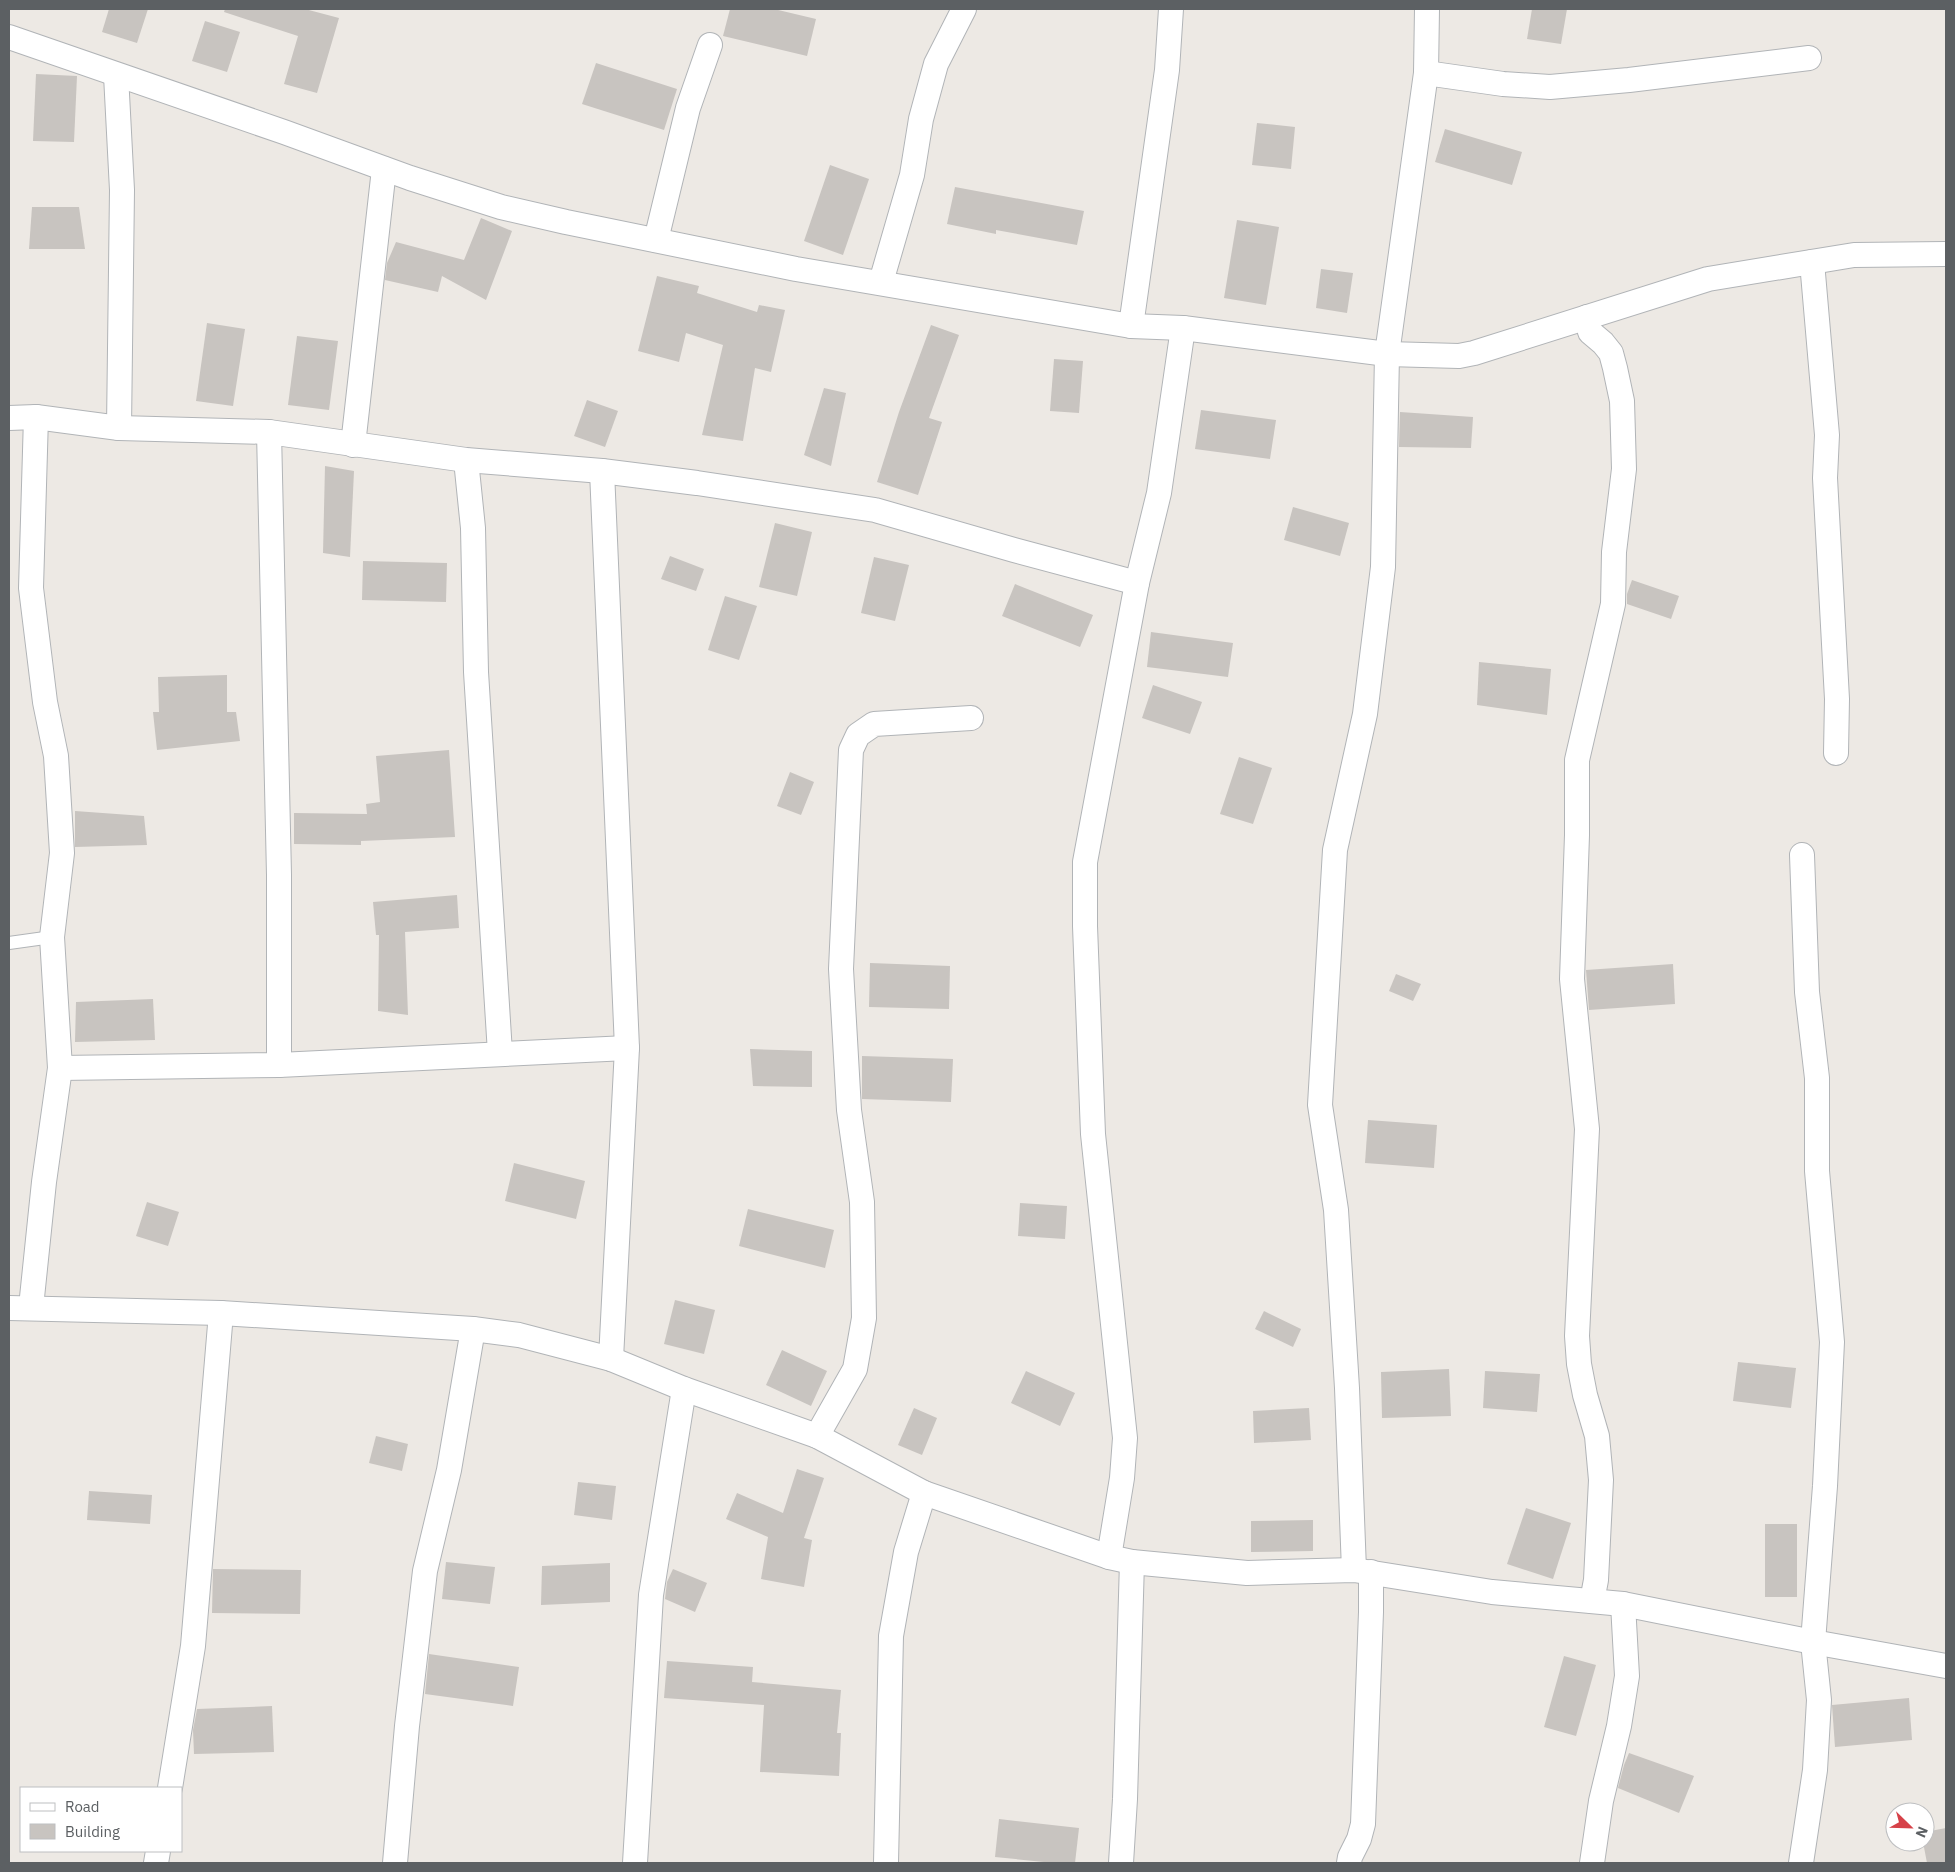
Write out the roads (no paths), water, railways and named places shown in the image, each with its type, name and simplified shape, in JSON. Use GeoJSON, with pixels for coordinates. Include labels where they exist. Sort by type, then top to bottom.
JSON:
{"type":"FeatureCollection","features":[{"type":"Feature","properties":{"kind":"street"},"geometry":{"type":"LineString","coordinates":[[881,282],[912,176],[921,119],[936,64],[964,9]]}},
{"type":"Feature","properties":{"kind":"street"},"geometry":{"type":"LineString","coordinates":[[1131,326],[1167,70],[1171,9]]}},
{"type":"Feature","properties":{"kind":"street"},"geometry":{"type":"LineString","coordinates":[[1349,1863],[1363,1824],[1371,1612],[1362,1571],[1347,1388],[1336,1210],[1320,1105],[1335,850],[1365,714],[1383,567],[1387,354],[1426,73],[1427,9]]}},
{"type":"Feature","properties":{"kind":"street"},"geometry":{"type":"LineString","coordinates":[[9,37],[501,207],[796,269],[1131,326],[1183,328],[1387,354],[1459,356],[1474,353],[1708,280],[1854,255],[1946,254]]}},
{"type":"Feature","properties":{"kind":"street"},"geometry":{"type":"LineString","coordinates":[[656,240],[688,108],[710,46]]}},
{"type":"Feature","properties":{"kind":"street"},"geometry":{"type":"LineString","coordinates":[[1426,73],[1503,84],[1550,87],[1629,80],[1809,58]]}},
{"type":"Feature","properties":{"kind":"street"},"geometry":{"type":"LineString","coordinates":[[116,75],[122,190],[119,428]]}},
{"type":"Feature","properties":{"kind":"street"},"geometry":{"type":"LineString","coordinates":[[353,445],[384,168]]}},
{"type":"Feature","properties":{"kind":"street"},"geometry":{"type":"LineString","coordinates":[[1812,262],[1827,435],[1825,478],[1837,699],[1836,753]]}},
{"type":"Feature","properties":{"kind":"street"},"geometry":{"type":"LineString","coordinates":[[1587,317],[1590,332],[1611,353],[1616,368],[1622,401],[1624,469],[1614,552],[1613,604],[1578,760],[1572,979],[1587,1129],[1577,1336],[1579,1364],[1585,1395],[1597,1436],[1601,1480],[1596,1580],[1592,1601]]}},
{"type":"Feature","properties":{"kind":"street"},"geometry":{"type":"LineString","coordinates":[[1109,1557],[1122,1478],[1125,1438],[1093,1134],[1085,926],[1085,862],[1137,583],[1159,493],[1183,328]]}},
{"type":"Feature","properties":{"kind":"street"},"geometry":{"type":"LineString","coordinates":[[36,417],[31,588],[45,702],[56,756],[62,853],[52,936],[60,1068],[44,1182],[20,1308],[221,1313],[473,1329],[519,1335],[611,1359],[684,1389],[817,1436],[924,1493],[1109,1557],[1132,1562],[1247,1573],[1362,1571],[1492,1592],[1624,1604],[1813,1642],[1946,1666]]}},
{"type":"Feature","properties":{"kind":"street"},"geometry":{"type":"LineString","coordinates":[[9,418],[36,417],[119,428],[269,432],[466,460],[602,471],[697,483],[875,510],[1137,583]]}},
{"type":"Feature","properties":{"kind":"street"},"geometry":{"type":"LineString","coordinates":[[269,432],[279,865],[279,1065]]}},
{"type":"Feature","properties":{"kind":"street"},"geometry":{"type":"LineString","coordinates":[[466,460],[473,528],[476,672],[500,1053]]}},
{"type":"Feature","properties":{"kind":"street"},"geometry":{"type":"LineString","coordinates":[[602,471],[627,1048],[611,1359]]}},
{"type":"Feature","properties":{"kind":"street"},"geometry":{"type":"LineString","coordinates":[[817,1436],[855,1369],[864,1318],[862,1202],[849,1110],[841,969],[851,750],[858,735],[874,724],[971,718]]}},
{"type":"Feature","properties":{"kind":"street"},"geometry":{"type":"LineString","coordinates":[[1801,1863],[1816,1770],[1819,1700],[1813,1642],[1825,1486],[1832,1342],[1816,1171],[1817,1078],[1807,992],[1802,856]]}},
{"type":"Feature","properties":{"kind":"street"},"geometry":{"type":"LineString","coordinates":[[60,1068],[279,1065],[627,1048]]}},
{"type":"Feature","properties":{"kind":"street"},"geometry":{"type":"LineString","coordinates":[[170,1787],[193,1646],[221,1313]]}},
{"type":"Feature","properties":{"kind":"street"},"geometry":{"type":"LineString","coordinates":[[395,1863],[425,1571],[449,1470],[473,1329]]}},
{"type":"Feature","properties":{"kind":"street"},"geometry":{"type":"LineString","coordinates":[[635,1863],[651,1595],[684,1389]]}},
{"type":"Feature","properties":{"kind":"street"},"geometry":{"type":"LineString","coordinates":[[886,1863],[891,1636],[906,1552],[924,1493]]}},
{"type":"Feature","properties":{"kind":"street"},"geometry":{"type":"LineString","coordinates":[[1121,1863],[1132,1562]]}},
{"type":"Feature","properties":{"kind":"street"},"geometry":{"type":"LineString","coordinates":[[1592,1863],[1602,1801],[1619,1726],[1627,1676],[1624,1604]]}},
{"type":"Feature","properties":{"kind":"lane"},"geometry":{"type":"LineString","coordinates":[[9,944],[52,936]]}}]}
